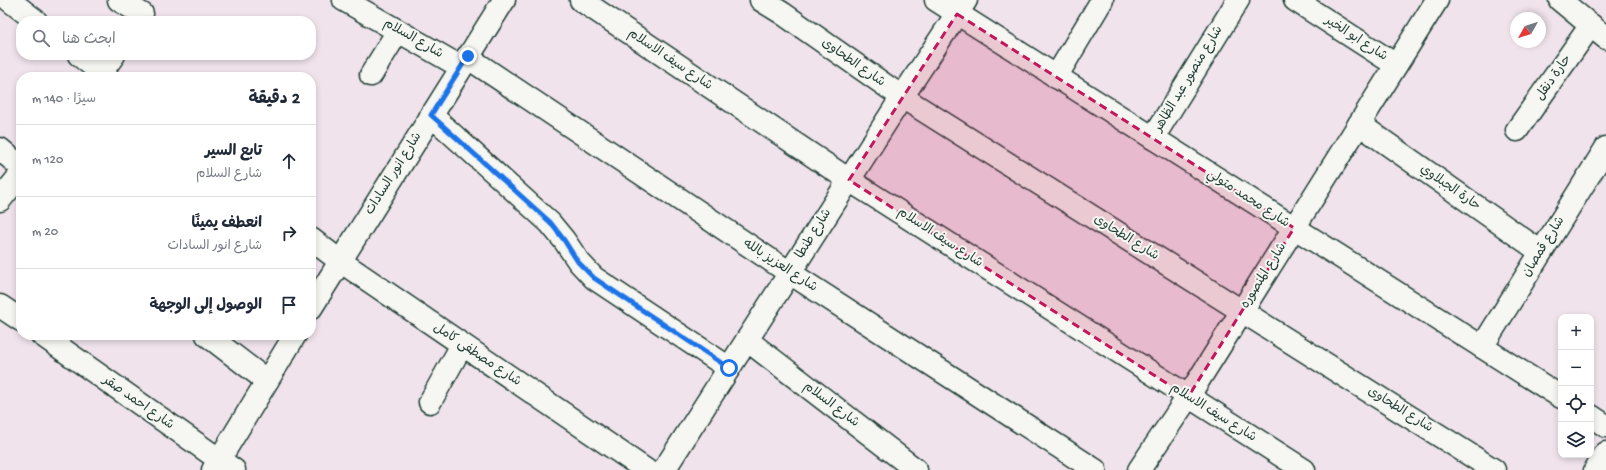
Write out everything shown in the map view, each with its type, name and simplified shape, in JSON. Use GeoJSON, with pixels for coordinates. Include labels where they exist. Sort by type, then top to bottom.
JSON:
{"type":"FeatureCollection","features":[{"type":"Feature","properties":{"kind":"street"},"geometry":{"type":"LineString","coordinates":[[9,0],[30,16]]}},
{"type":"Feature","properties":{"kind":"street"},"geometry":{"type":"LineString","coordinates":[[119,0],[144,12]]}},
{"type":"Feature","properties":{"kind":"street","name":"شارع السلام"},"geometry":{"type":"LineString","coordinates":[[344,0],[398,31],[464,62]]}},
{"type":"Feature","properties":{"kind":"street","name":"شارع انور السادات"},"geometry":{"type":"LineString","coordinates":[[316,300],[504,0]]}},
{"type":"Feature","properties":{"kind":"street","name":"شارع سيف الاسلام"},"geometry":{"type":"LineString","coordinates":[[581,0],[849,180],[1304,470]]}},
{"type":"Feature","properties":{"kind":"street","name":"شارع الطحاوى"},"geometry":{"type":"LineString","coordinates":[[761,0],[902,97],[1494,470]]}},
{"type":"Feature","properties":{"kind":"street","name":"شارع محمد متولي"},"geometry":{"type":"LineString","coordinates":[[936,0],[962,7],[1056,77],[1558,395]]}},
{"type":"Feature","properties":{"kind":"street"},"geometry":{"type":"LineString","coordinates":[[1056,77],[1102,0]]}},
{"type":"Feature","properties":{"kind":"street","name":"شارع منصور عبد الظاهر"},"geometry":{"type":"LineString","coordinates":[[1153,138],[1238,0]]}},
{"type":"Feature","properties":{"kind":"street","name":"شارع ابو الخير"},"geometry":{"type":"LineString","coordinates":[[1295,0],[1396,65]]}},
{"type":"Feature","properties":{"kind":"street","name":"شارع المنصوره"},"geometry":{"type":"LineString","coordinates":[[1139,470],[1188,397],[1437,0]]}},
{"type":"Feature","properties":{"kind":"street"},"geometry":{"type":"LineString","coordinates":[[1560,0],[1598,32]]}},
{"type":"Feature","properties":{"kind":"street","name":"شارع طنطا"},"geometry":{"type":"LineString","coordinates":[[664,470],[902,97],[962,7]]}},
{"type":"Feature","properties":{"kind":"street"},"geometry":{"type":"LineString","coordinates":[[371,76],[398,31]]}},
{"type":"Feature","properties":{"kind":"street","name":"حارة دنقل"},"geometry":{"type":"LineString","coordinates":[[1517,130],[1598,32]]}},
{"type":"Feature","properties":{"kind":"street"},"geometry":{"type":"LineString","coordinates":[[84,60],[98,72]]}},
{"type":"Feature","properties":{"kind":"street"},"geometry":{"type":"LineString","coordinates":[[104,72],[111,60]]}},
{"type":"Feature","properties":{"kind":"street","name":"شارع العزيز بالله"},"geometry":{"type":"LineString","coordinates":[[464,62],[1095,470]]}},
{"type":"Feature","properties":{"kind":"street"},"geometry":{"type":"LineString","coordinates":[[431,115],[550,222],[578,262],[594,278],[729,368]]}},
{"type":"Feature","properties":{"kind":"street","name":"حارة الجبلاوي"},"geometry":{"type":"LineString","coordinates":[[1359,124],[1541,252]]}},
{"type":"Feature","properties":{"kind":"street","name":"شارع قمصان"},"geometry":{"type":"LineString","coordinates":[[1482,347],[1606,148]]}},
{"type":"Feature","properties":{"kind":"street"},"geometry":{"type":"LineString","coordinates":[[0,149],[16,163]]}},
{"type":"Feature","properties":{"kind":"street"},"geometry":{"type":"LineString","coordinates":[[0,200],[16,180]]}},
{"type":"Feature","properties":{"kind":"street","name":"شارع مصطفى كامل"},"geometry":{"type":"LineString","coordinates":[[316,243],[462,345],[646,470]]}},
{"type":"Feature","properties":{"kind":"street"},"geometry":{"type":"LineString","coordinates":[[0,306],[16,317]]}},
{"type":"Feature","properties":{"kind":"street","name":"شارع احمد صقر"},"geometry":{"type":"LineString","coordinates":[[49,340],[222,467]]}},
{"type":"Feature","properties":{"kind":"street"},"geometry":{"type":"LineString","coordinates":[[214,340],[267,381]]}},
{"type":"Feature","properties":{"kind":"street"},"geometry":{"type":"LineString","coordinates":[[222,467],[267,381],[292,340]]}},
{"type":"Feature","properties":{"kind":"street","name":"شارع السلام"},"geometry":{"type":"LineString","coordinates":[[747,340],[916,470]]}},
{"type":"Feature","properties":{"kind":"street"},"geometry":{"type":"LineString","coordinates":[[430,402],[462,345]]}},
{"type":"Feature","properties":{"kind":"street"},"geometry":{"type":"LineString","coordinates":[[1594,418],[1606,426]]}},
{"type":"Feature","properties":{"kind":"street"},"geometry":{"type":"LineString","coordinates":[[1595,470],[1606,453]]}},
{"type":"Feature","properties":{"kind":"highlighted area"},"geometry":{"type":"Polygon","coordinates":[[[957,14],[1294,228],[1188,397],[849,180],[957,14]]]}},
{"type":"Feature","properties":{"kind":"route"},"geometry":{"type":"LineString","coordinates":[[468,56],[431,115],[550,222],[578,262],[594,278],[729,368]]}}]}
